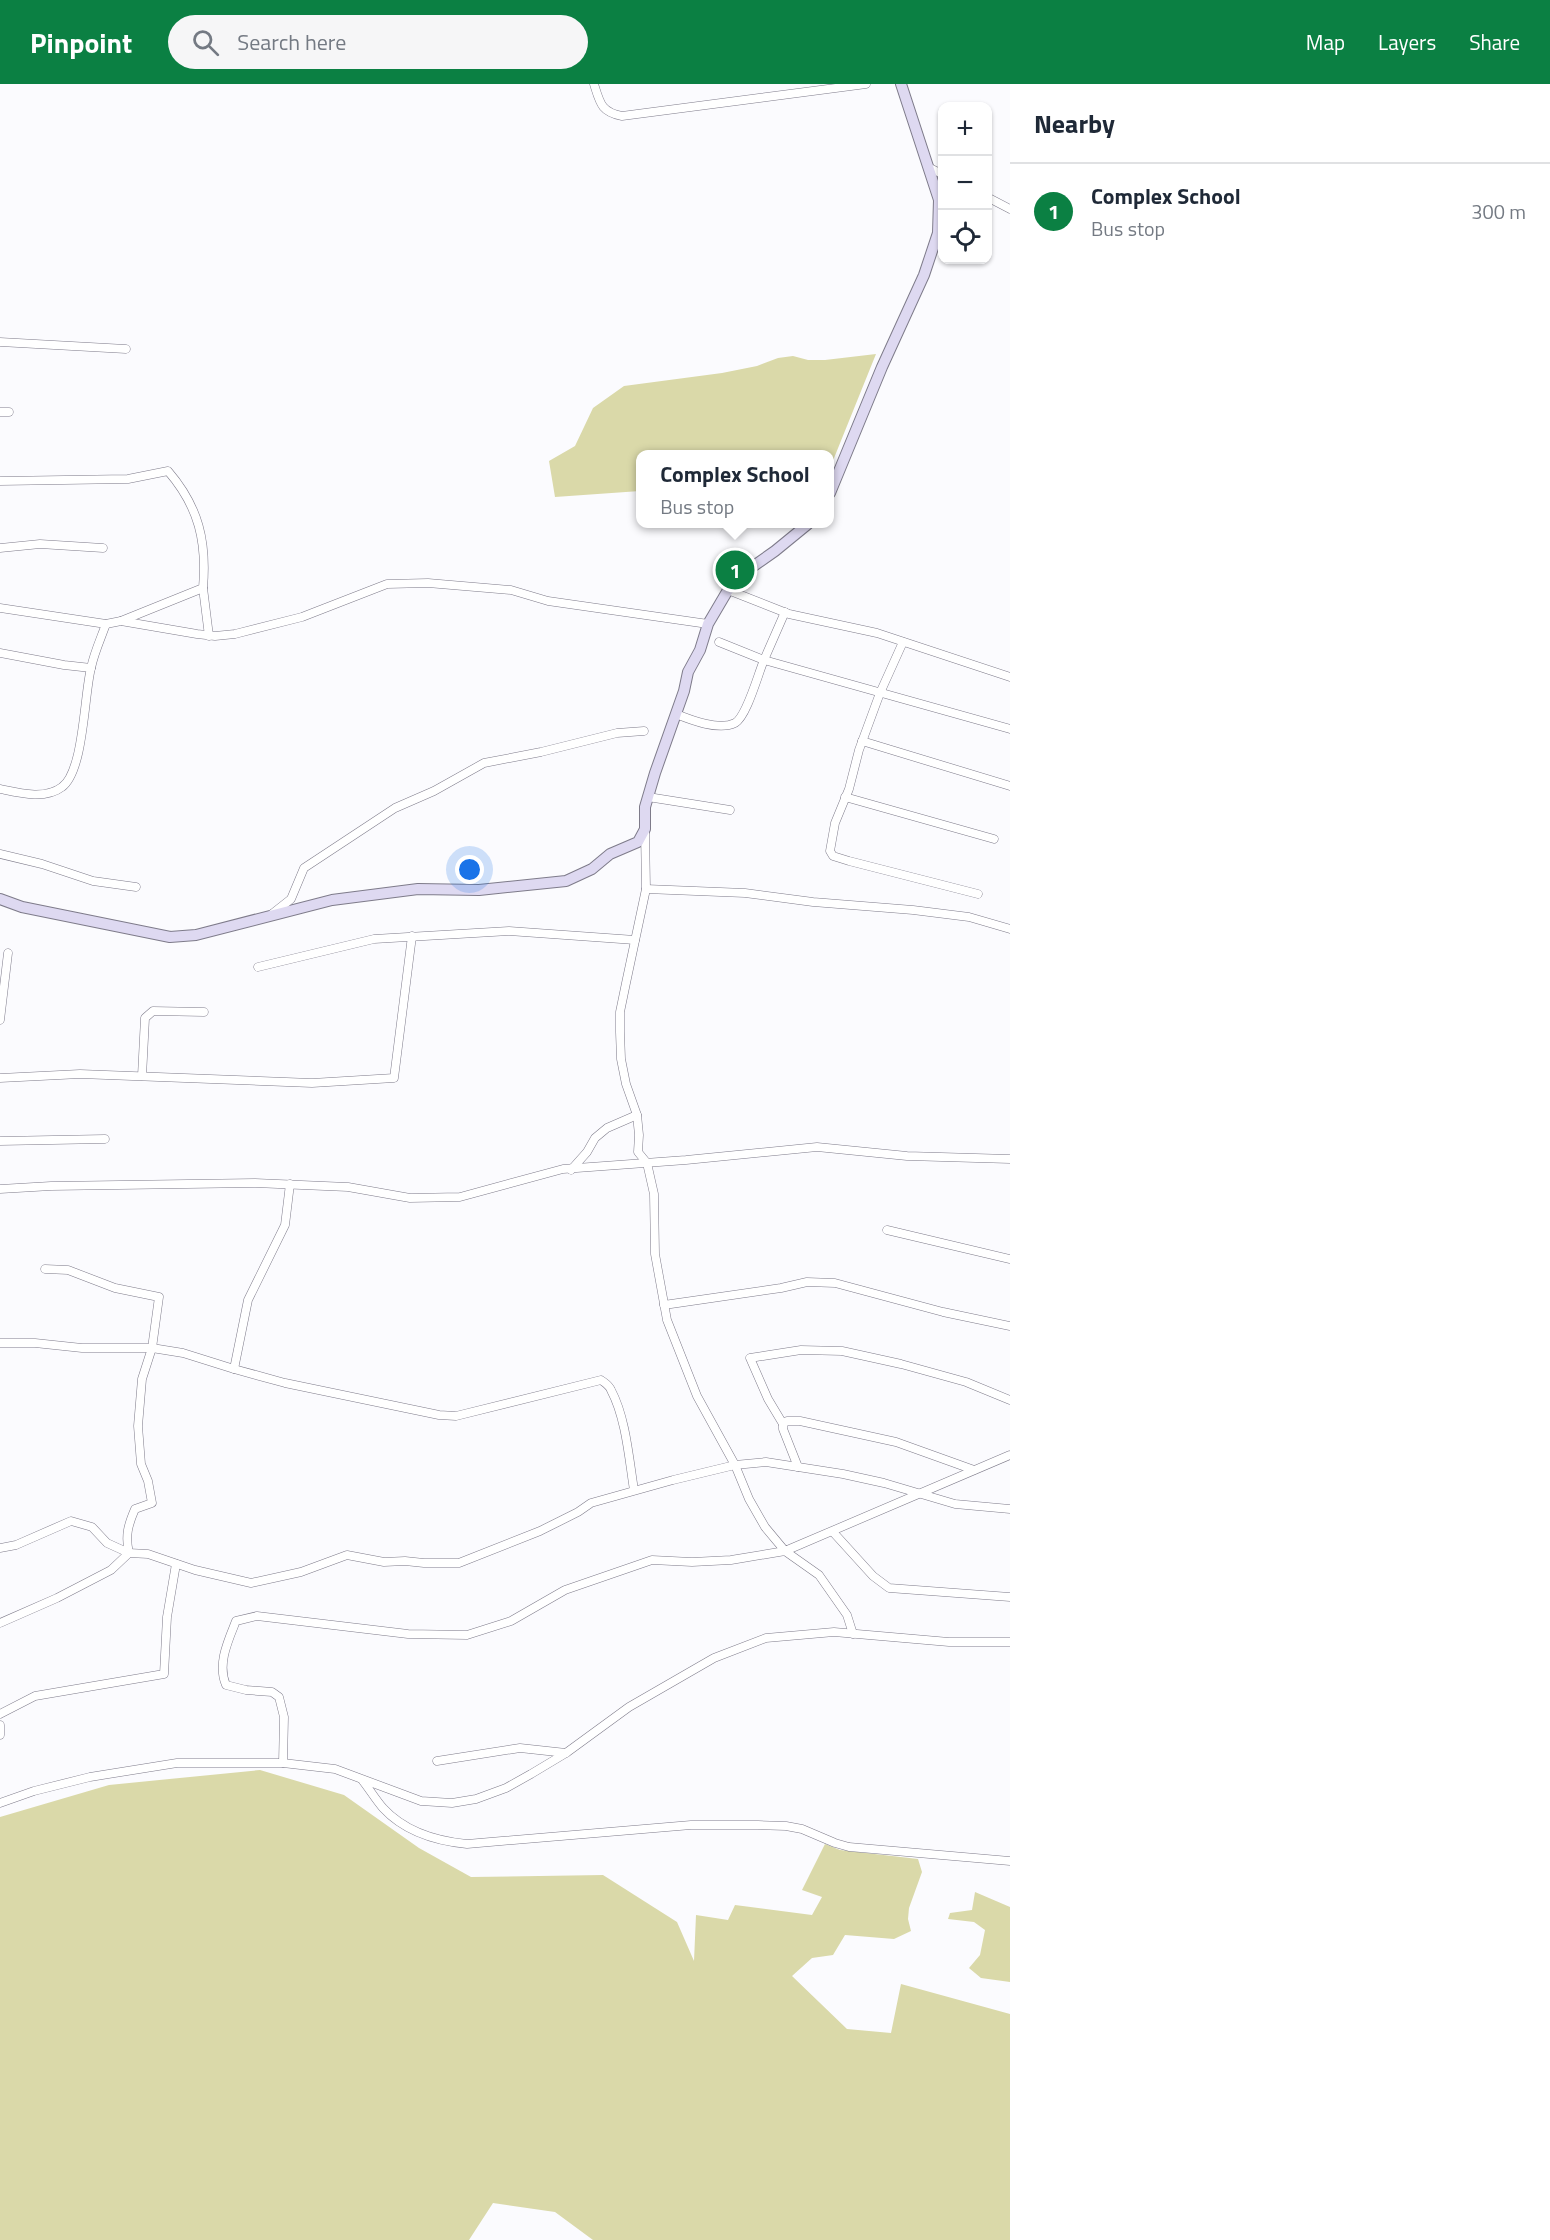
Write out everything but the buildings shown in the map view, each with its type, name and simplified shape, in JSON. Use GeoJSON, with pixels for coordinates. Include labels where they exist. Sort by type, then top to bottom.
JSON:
{"type":"FeatureCollection","features":[{"type":"Feature","properties":{"kind":"main road"},"geometry":{"type":"LineString","coordinates":[[834,483],[882,367],[924,275],[938,233],[939,200],[901,84]]}},
{"type":"Feature","properties":{"kind":"main road"},"geometry":{"type":"LineString","coordinates":[[0,900],[22,907],[170,937],[196,935],[332,900],[418,889],[479,890],[566,881],[592,869],[610,854],[638,842],[645,829],[645,807],[688,672],[700,650],[708,624],[728,590],[748,570],[803,528]]}},
{"type":"Feature","properties":{"kind":"street"},"geometry":{"type":"LineString","coordinates":[[594,84],[604,109],[622,116],[866,84]]}},
{"type":"Feature","properties":{"kind":"street"},"geometry":{"type":"LineString","coordinates":[[930,168],[938,172]]}},
{"type":"Feature","properties":{"kind":"street"},"geometry":{"type":"LineString","coordinates":[[992,200],[1010,209]]}},
{"type":"Feature","properties":{"kind":"street"},"geometry":{"type":"LineString","coordinates":[[0,342],[126,349]]}},
{"type":"Feature","properties":{"kind":"street"},"geometry":{"type":"LineString","coordinates":[[0,412],[9,412]]}},
{"type":"Feature","properties":{"kind":"street"},"geometry":{"type":"LineString","coordinates":[[0,481],[128,479],[168,471],[181,486],[199,521],[202,532],[203,588],[209,636]]}},
{"type":"Feature","properties":{"kind":"street"},"geometry":{"type":"LineString","coordinates":[[0,548],[40,544],[103,548]]}},
{"type":"Feature","properties":{"kind":"street"},"geometry":{"type":"LineString","coordinates":[[120,621],[209,636],[235,634],[302,617],[387,584],[428,583],[511,590],[548,601],[708,624]]}},
{"type":"Feature","properties":{"kind":"street"},"geometry":{"type":"LineString","coordinates":[[0,608],[106,624],[120,621],[203,588]]}},
{"type":"Feature","properties":{"kind":"street"},"geometry":{"type":"LineString","coordinates":[[728,590],[785,612],[877,633],[1010,676]]}},
{"type":"Feature","properties":{"kind":"street"},"geometry":{"type":"LineString","coordinates":[[675,714],[720,726],[735,723],[744,714],[785,612]]}},
{"type":"Feature","properties":{"kind":"street"},"geometry":{"type":"LineString","coordinates":[[0,789],[24,795],[37,795],[62,788],[71,776],[78,754],[91,668],[106,624]]}},
{"type":"Feature","properties":{"kind":"street"},"geometry":{"type":"LineString","coordinates":[[719,642],[764,660],[1010,729]]}},
{"type":"Feature","properties":{"kind":"street"},"geometry":{"type":"LineString","coordinates":[[903,642],[862,741],[836,823],[830,851],[833,856],[978,894]]}},
{"type":"Feature","properties":{"kind":"street"},"geometry":{"type":"LineString","coordinates":[[0,653],[91,668]]}},
{"type":"Feature","properties":{"kind":"street"},"geometry":{"type":"LineString","coordinates":[[269,917],[291,899],[304,868],[395,808],[434,791],[484,764],[617,733],[644,731]]}},
{"type":"Feature","properties":{"kind":"street"},"geometry":{"type":"LineString","coordinates":[[862,741],[1010,786]]}},
{"type":"Feature","properties":{"kind":"street"},"geometry":{"type":"LineString","coordinates":[[648,797],[730,810]]}},
{"type":"Feature","properties":{"kind":"street"},"geometry":{"type":"LineString","coordinates":[[845,798],[994,838]]}},
{"type":"Feature","properties":{"kind":"street"},"geometry":{"type":"LineString","coordinates":[[645,829],[646,889],[620,1012],[621,1059],[626,1084],[637,1115],[638,1152],[647,1163],[654,1194],[654,1254],[664,1294],[667,1320],[697,1396],[735,1465],[748,1499],[765,1527],[785,1551],[819,1575],[847,1615],[853,1634]]}},
{"type":"Feature","properties":{"kind":"street"},"geometry":{"type":"LineString","coordinates":[[0,855],[42,864],[93,880],[136,887]]}},
{"type":"Feature","properties":{"kind":"street"},"geometry":{"type":"LineString","coordinates":[[646,889],[745,893],[813,902],[913,910],[969,917],[1010,929]]}},
{"type":"Feature","properties":{"kind":"street"},"geometry":{"type":"LineString","coordinates":[[258,967],[374,939],[412,936],[509,931],[635,940]]}},
{"type":"Feature","properties":{"kind":"street"},"geometry":{"type":"LineString","coordinates":[[0,1078],[80,1074],[312,1083],[394,1078],[412,936]]}},
{"type":"Feature","properties":{"kind":"street"},"geometry":{"type":"LineString","coordinates":[[0,1020],[8,953]]}},
{"type":"Feature","properties":{"kind":"street"},"geometry":{"type":"LineString","coordinates":[[142,1076],[146,1018],[153,1011],[204,1012]]}},
{"type":"Feature","properties":{"kind":"street"},"geometry":{"type":"LineString","coordinates":[[571,1170],[587,1152],[595,1138],[607,1128],[637,1115]]}},
{"type":"Feature","properties":{"kind":"street"},"geometry":{"type":"LineString","coordinates":[[0,1141],[105,1139]]}},
{"type":"Feature","properties":{"kind":"street"},"geometry":{"type":"LineString","coordinates":[[0,1189],[160,1184],[290,1184],[348,1187],[410,1198],[460,1197],[563,1169],[817,1147],[907,1156],[1010,1159]]}},
{"type":"Feature","properties":{"kind":"street"},"geometry":{"type":"LineString","coordinates":[[234,1369],[248,1300],[285,1225],[290,1184]]}},
{"type":"Feature","properties":{"kind":"street"},"geometry":{"type":"LineString","coordinates":[[886,1230],[1010,1259]]}},
{"type":"Feature","properties":{"kind":"street"},"geometry":{"type":"LineString","coordinates":[[45,1269],[68,1270],[115,1288],[159,1297],[152,1348],[142,1379],[138,1426],[141,1464],[148,1481],[152,1503],[135,1509],[126,1539],[129,1553]]}},
{"type":"Feature","properties":{"kind":"street"},"geometry":{"type":"LineString","coordinates":[[664,1305],[807,1282],[826,1282],[1010,1326]]}},
{"type":"Feature","properties":{"kind":"street"},"geometry":{"type":"LineString","coordinates":[[0,1343],[35,1343],[82,1348],[152,1348],[183,1353],[285,1383],[439,1415],[456,1416],[601,1380],[610,1387],[625,1433],[634,1491]]}},
{"type":"Feature","properties":{"kind":"street"},"geometry":{"type":"LineString","coordinates":[[798,1467],[783,1424],[768,1399],[750,1358],[801,1350],[842,1351],[966,1382],[1010,1400]]}},
{"type":"Feature","properties":{"kind":"street"},"geometry":{"type":"LineString","coordinates":[[783,1424],[787,1421],[800,1421],[896,1442],[974,1470]]}},
{"type":"Feature","properties":{"kind":"street"},"geometry":{"type":"LineString","coordinates":[[283,1762],[284,1717],[279,1697],[272,1692],[246,1690],[226,1685],[222,1675],[226,1643],[236,1621],[257,1616],[408,1634],[467,1635],[511,1621],[565,1590],[652,1560],[692,1562],[731,1560],[785,1551],[1010,1455]]}},
{"type":"Feature","properties":{"kind":"street"},"geometry":{"type":"LineString","coordinates":[[0,1548],[16,1545],[71,1521],[92,1527],[107,1543],[129,1553],[148,1554],[195,1570],[251,1582],[301,1572],[347,1555],[384,1562],[459,1563],[540,1531],[591,1503],[735,1465],[766,1462],[843,1474],[955,1504],[1010,1509]]}},
{"type":"Feature","properties":{"kind":"street"},"geometry":{"type":"LineString","coordinates":[[833,1532],[873,1576],[889,1588],[1010,1597]]}},
{"type":"Feature","properties":{"kind":"street"},"geometry":{"type":"LineString","coordinates":[[0,1623],[57,1598],[111,1570],[129,1553]]}},
{"type":"Feature","properties":{"kind":"street"},"geometry":{"type":"LineString","coordinates":[[0,1714],[35,1696],[164,1674],[167,1617],[176,1564]]}},
{"type":"Feature","properties":{"kind":"street"},"geometry":{"type":"LineString","coordinates":[[0,1803],[34,1791],[90,1777],[177,1763],[283,1762],[335,1769],[421,1800],[452,1803],[476,1800],[506,1788],[566,1753],[629,1707],[714,1658],[766,1638],[834,1632],[949,1642],[1010,1642]]}},
{"type":"Feature","properties":{"kind":"street"},"geometry":{"type":"LineString","coordinates":[[0,1725],[0,1735]]}},
{"type":"Feature","properties":{"kind":"street"},"geometry":{"type":"LineString","coordinates":[[437,1761],[520,1748],[566,1753]]}},
{"type":"Feature","properties":{"kind":"street"},"geometry":{"type":"LineString","coordinates":[[363,1780],[383,1808],[400,1822],[439,1841],[468,1845],[691,1825],[786,1826],[802,1829],[849,1847],[1010,1861]]}},
{"type":"Feature","properties":{"kind":"green space"},"geometry":{"type":"Polygon","coordinates":[[[876,354],[834,458],[834,450],[636,450],[636,491],[555,497],[549,461],[575,446],[593,408],[624,386],[722,373],[793,356],[808,360],[876,354]]]}},
{"type":"Feature","properties":{"kind":"green space"},"geometry":{"type":"Polygon","coordinates":[[[260,1770],[344,1795],[419,1848],[471,1877],[603,1875],[677,1922],[694,1961],[696,1915],[728,1920],[735,1905],[812,1915],[822,1897],[802,1890],[825,1844],[840,1850],[918,1859],[922,1872],[909,1908],[908,1919],[911,1931],[894,1939],[845,1935],[833,1955],[812,1958],[792,1976],[847,2029],[891,2033],[901,1984],[1010,2014],[1010,2240],[593,2240],[555,2212],[493,2203],[469,2240],[0,2240],[0,1817],[109,1785],[260,1770]]]}},
{"type":"Feature","properties":{"kind":"green space"},"geometry":{"type":"Polygon","coordinates":[[[975,1892],[1010,1907],[1010,1982],[981,1978],[969,1968],[980,1955],[985,1930],[974,1922],[948,1919],[950,1913],[972,1910],[975,1892]]]}},
{"type":"Feature","properties":{"kind":"place","name":"Complex School"},"geometry":{"type":"Point","coordinates":[735,570]}}]}
